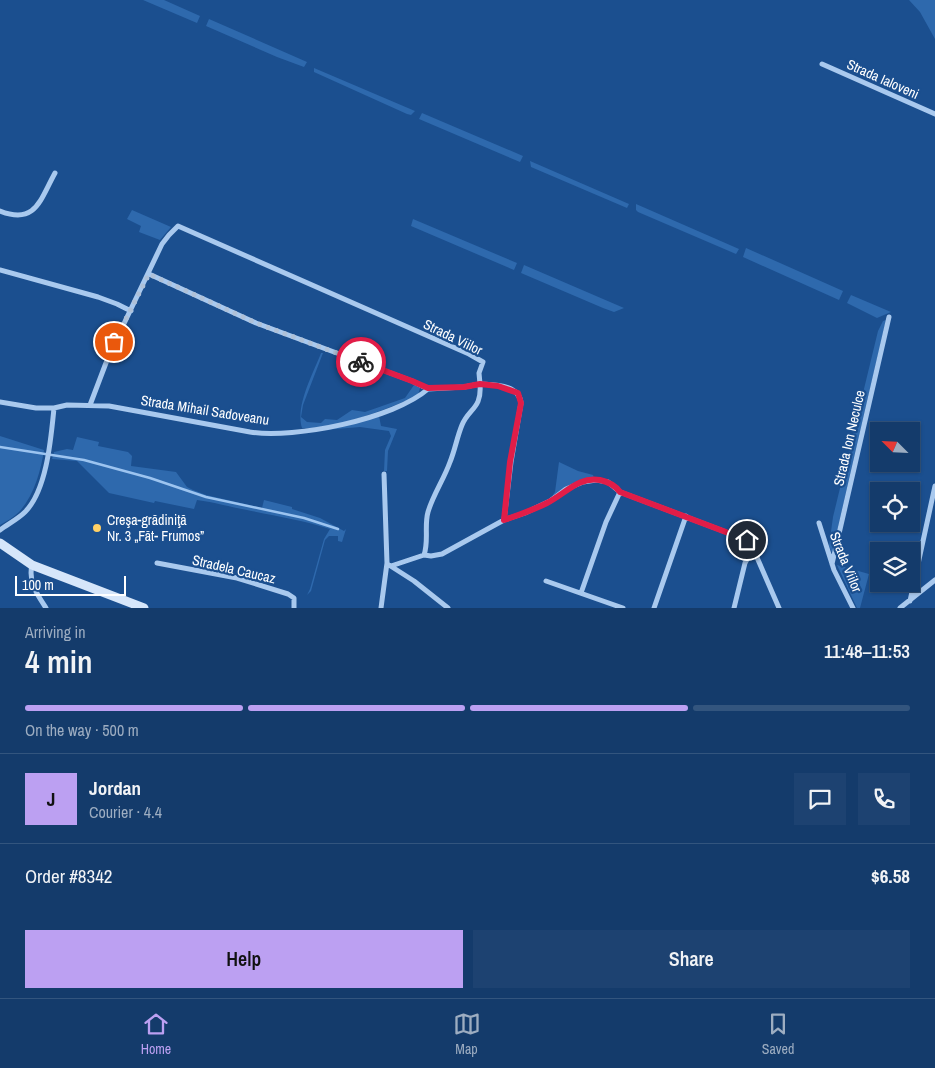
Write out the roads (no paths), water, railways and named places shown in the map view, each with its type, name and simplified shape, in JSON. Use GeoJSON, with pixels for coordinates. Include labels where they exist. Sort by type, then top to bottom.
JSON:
{"type":"FeatureCollection","features":[{"type":"Feature","properties":{"kind":"street","name":"Strada Ialoveni"},"geometry":{"type":"LineString","coordinates":[[822,64],[935,114]]}},
{"type":"Feature","properties":{"kind":"street"},"geometry":{"type":"LineString","coordinates":[[0,211],[20,216],[28,214],[37,205],[54,174]]}},
{"type":"Feature","properties":{"kind":"street","name":"Strada Viilor"},"geometry":{"type":"LineString","coordinates":[[131,312],[162,244],[178,226],[469,354],[483,362],[479,374],[480,384]]}},
{"type":"Feature","properties":{"kind":"street"},"geometry":{"type":"LineString","coordinates":[[0,270],[98,297],[131,312],[109,355],[90,405]]}},
{"type":"Feature","properties":{"kind":"street"},"geometry":{"type":"LineString","coordinates":[[149,274],[256,323],[428,388],[464,387],[480,384],[498,386],[518,393],[521,403],[510,462],[504,520]]}},
{"type":"Feature","properties":{"kind":"street","name":"Strada Ion Neculce"},"geometry":{"type":"LineString","coordinates":[[832,564],[889,317]]}},
{"type":"Feature","properties":{"kind":"street"},"geometry":{"type":"LineString","coordinates":[[424,555],[426,548],[426,524],[431,504],[451,462],[463,422],[477,405],[480,397],[480,384]]}},
{"type":"Feature","properties":{"kind":"street","name":"Strada Mihail Sadoveanu"},"geometry":{"type":"LineString","coordinates":[[0,402],[18,407],[109,406],[267,433],[320,428],[356,420],[411,401],[428,388]]}},
{"type":"Feature","properties":{"kind":"street"},"geometry":{"type":"LineString","coordinates":[[0,530],[24,514],[39,488],[47,459],[54,408]]}},
{"type":"Feature","properties":{"kind":"street"},"geometry":{"type":"LineString","coordinates":[[381,608],[389,564],[384,474]]}},
{"type":"Feature","properties":{"kind":"street"},"geometry":{"type":"LineString","coordinates":[[389,564],[424,555],[442,554],[504,520],[550,502],[571,487],[589,480],[608,482],[620,492],[747,540],[753,549],[779,608]]}},
{"type":"Feature","properties":{"kind":"street"},"geometry":{"type":"LineString","coordinates":[[910,600],[935,486]]}},
{"type":"Feature","properties":{"kind":"street"},"geometry":{"type":"LineString","coordinates":[[581,593],[606,522],[620,492]]}},
{"type":"Feature","properties":{"kind":"street"},"geometry":{"type":"LineString","coordinates":[[654,608],[686,516]]}},
{"type":"Feature","properties":{"kind":"street","name":"Strada Viilor"},"geometry":{"type":"LineString","coordinates":[[819,523],[832,564],[853,608]]}},
{"type":"Feature","properties":{"kind":"street"},"geometry":{"type":"LineString","coordinates":[[0,543],[32,565],[144,608]]}},
{"type":"Feature","properties":{"kind":"street"},"geometry":{"type":"LineString","coordinates":[[734,608],[745,564],[753,549]]}},
{"type":"Feature","properties":{"kind":"street","name":"Stradela Caucaz"},"geometry":{"type":"LineString","coordinates":[[157,563],[237,578],[292,595],[295,602],[294,608]]}},
{"type":"Feature","properties":{"kind":"street"},"geometry":{"type":"LineString","coordinates":[[389,564],[448,608]]}},
{"type":"Feature","properties":{"kind":"street"},"geometry":{"type":"LineString","coordinates":[[32,565],[30,572],[32,584],[46,608]]}},
{"type":"Feature","properties":{"kind":"street"},"geometry":{"type":"LineString","coordinates":[[900,608],[935,580]]}},
{"type":"Feature","properties":{"kind":"street"},"geometry":{"type":"LineString","coordinates":[[546,581],[623,608]]}},
{"type":"Feature","properties":{"kind":"waterway"},"geometry":{"type":"LineString","coordinates":[[0,447],[84,460],[150,478],[206,497],[304,518],[338,529]]}},
{"type":"Feature","properties":{"kind":"place","name":"Creşa-grădiniţă Nr. 3 „Făt- Frumos”"},"geometry":{"type":"Point","coordinates":[97,528]}}]}
